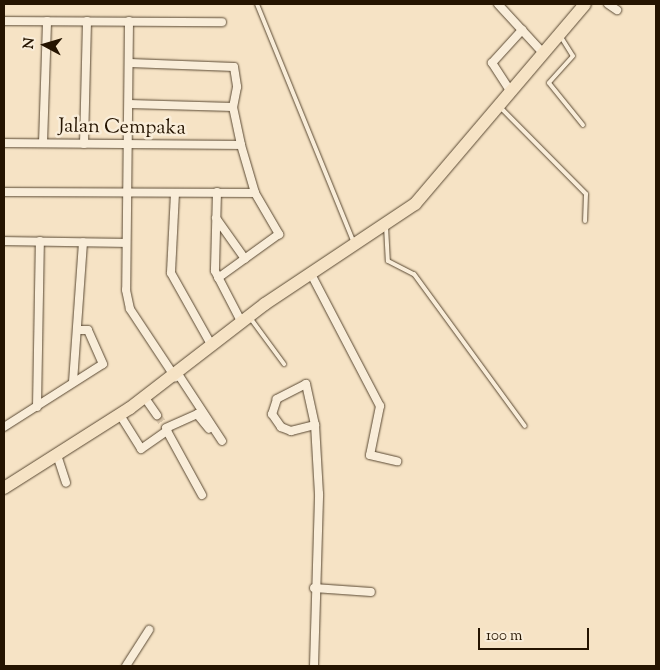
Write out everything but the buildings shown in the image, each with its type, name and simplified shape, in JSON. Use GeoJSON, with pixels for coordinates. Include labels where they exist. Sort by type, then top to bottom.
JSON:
{"type":"FeatureCollection","features":[{"type":"Feature","properties":{"kind":"main road"},"geometry":{"type":"LineString","coordinates":[[4,488],[57,456],[145,398],[265,304],[386,224],[428,192],[585,4]]}},
{"type":"Feature","properties":{"kind":"street"},"geometry":{"type":"LineString","coordinates":[[498,4],[544,53]]}},
{"type":"Feature","properties":{"kind":"street"},"geometry":{"type":"LineString","coordinates":[[608,4],[618,10]]}},
{"type":"Feature","properties":{"kind":"street"},"geometry":{"type":"LineString","coordinates":[[4,21],[222,22]]}},
{"type":"Feature","properties":{"kind":"street"},"geometry":{"type":"LineString","coordinates":[[43,144],[47,21]]}},
{"type":"Feature","properties":{"kind":"street"},"geometry":{"type":"LineString","coordinates":[[84,144],[87,21]]}},
{"type":"Feature","properties":{"kind":"street"},"geometry":{"type":"LineString","coordinates":[[120,415],[141,449],[167,430],[197,414],[220,440],[130,308],[126,243],[130,63],[129,21]]}},
{"type":"Feature","properties":{"kind":"street"},"geometry":{"type":"LineString","coordinates":[[511,92],[492,63],[522,30]]}},
{"type":"Feature","properties":{"kind":"street"},"geometry":{"type":"LineString","coordinates":[[130,63],[234,67],[237,87],[233,107],[241,145],[255,193],[279,234],[218,278]]}},
{"type":"Feature","properties":{"kind":"street"},"geometry":{"type":"LineString","coordinates":[[128,104],[233,107]]}},
{"type":"Feature","properties":{"kind":"street","name":"Jalan Cempaka"},"geometry":{"type":"LineString","coordinates":[[4,143],[241,145]]}},
{"type":"Feature","properties":{"kind":"street"},"geometry":{"type":"LineString","coordinates":[[4,192],[255,193]]}},
{"type":"Feature","properties":{"kind":"street"},"geometry":{"type":"LineString","coordinates":[[217,192],[213,262],[218,278],[246,320]]}},
{"type":"Feature","properties":{"kind":"street"},"geometry":{"type":"LineString","coordinates":[[175,193],[171,273],[212,346]]}},
{"type":"Feature","properties":{"kind":"street"},"geometry":{"type":"LineString","coordinates":[[216,218],[244,259]]}},
{"type":"Feature","properties":{"kind":"street"},"geometry":{"type":"LineString","coordinates":[[4,240],[126,243]]}},
{"type":"Feature","properties":{"kind":"street"},"geometry":{"type":"LineString","coordinates":[[37,407],[40,241]]}},
{"type":"Feature","properties":{"kind":"street"},"geometry":{"type":"LineString","coordinates":[[73,382],[83,242]]}},
{"type":"Feature","properties":{"kind":"street"},"geometry":{"type":"LineString","coordinates":[[311,274],[380,406],[370,455],[398,461]]}},
{"type":"Feature","properties":{"kind":"street"},"geometry":{"type":"LineString","coordinates":[[4,427],[37,407],[104,360],[88,330],[77,330]]}},
{"type":"Feature","properties":{"kind":"street"},"geometry":{"type":"LineString","coordinates":[[314,666],[314,588],[318,494],[315,425],[306,384],[277,399],[272,414],[281,427],[291,431],[315,425]]}},
{"type":"Feature","properties":{"kind":"street"},"geometry":{"type":"LineString","coordinates":[[145,398],[157,415]]}},
{"type":"Feature","properties":{"kind":"street"},"geometry":{"type":"LineString","coordinates":[[167,430],[202,495]]}},
{"type":"Feature","properties":{"kind":"street"},"geometry":{"type":"LineString","coordinates":[[57,456],[66,483]]}},
{"type":"Feature","properties":{"kind":"street"},"geometry":{"type":"LineString","coordinates":[[314,588],[371,592]]}},
{"type":"Feature","properties":{"kind":"street"},"geometry":{"type":"LineString","coordinates":[[126,666],[149,630]]}},
{"type":"Feature","properties":{"kind":"lane"},"geometry":{"type":"LineString","coordinates":[[258,4],[354,245]]}},
{"type":"Feature","properties":{"kind":"lane"},"geometry":{"type":"LineString","coordinates":[[558,35],[573,56],[549,83],[583,125]]}},
{"type":"Feature","properties":{"kind":"lane"},"geometry":{"type":"LineString","coordinates":[[499,107],[586,194],[585,221]]}},
{"type":"Feature","properties":{"kind":"lane"},"geometry":{"type":"LineString","coordinates":[[386,224],[388,261],[414,274],[524,426]]}},
{"type":"Feature","properties":{"kind":"lane"},"geometry":{"type":"LineString","coordinates":[[246,320],[284,364]]}},
{"type":"Feature","properties":{"kind":"tunnel"},"geometry":{"type":"LineString","coordinates":[[157,415],[166,428]]}}]}
